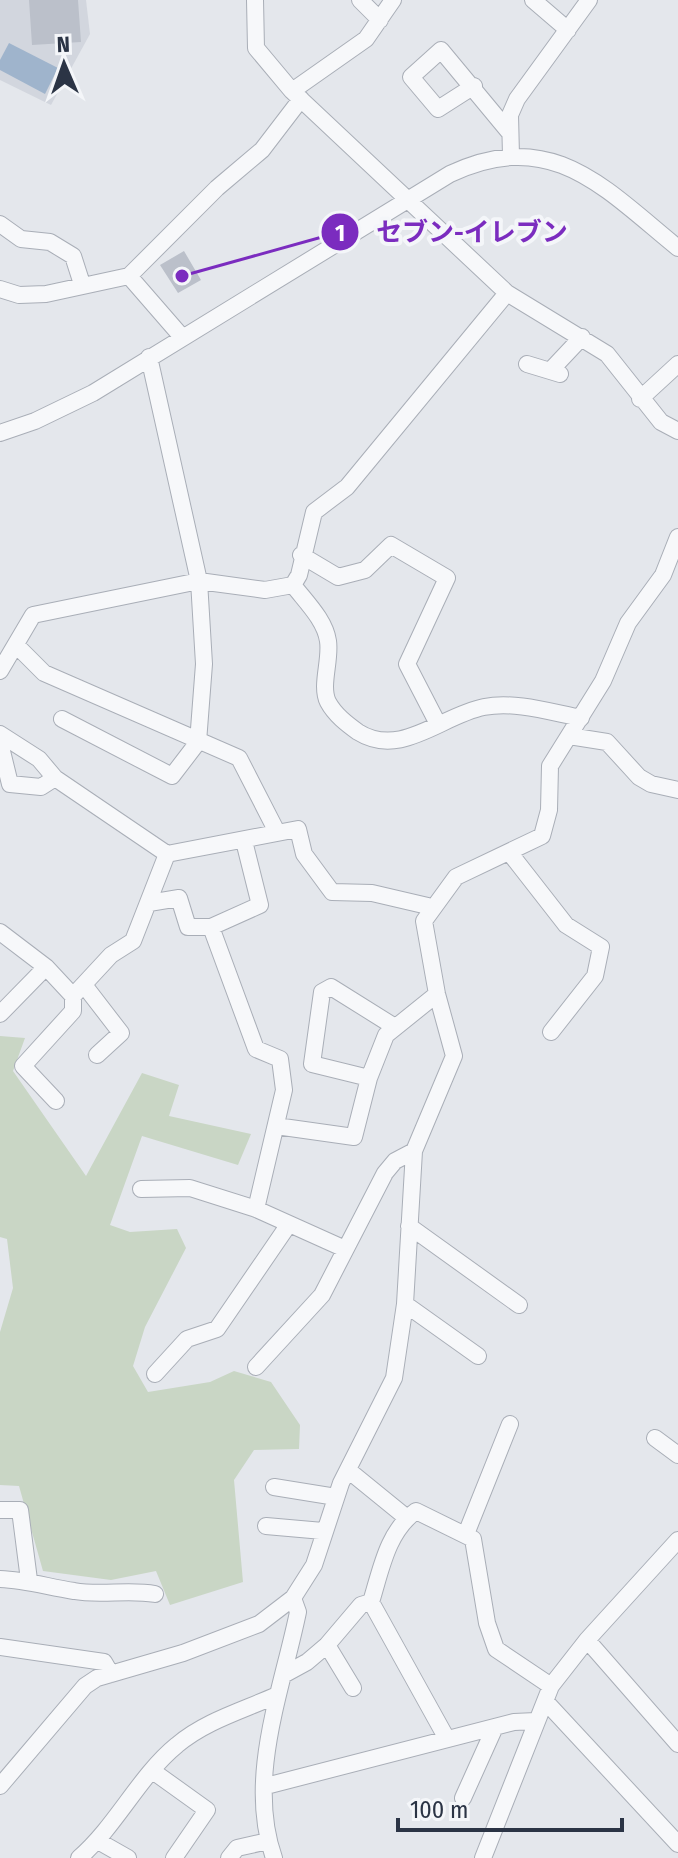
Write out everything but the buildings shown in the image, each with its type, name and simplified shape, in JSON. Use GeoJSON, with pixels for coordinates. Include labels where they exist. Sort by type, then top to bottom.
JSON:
{"type":"FeatureCollection","features":[{"type":"Feature","properties":{"kind":"street"},"geometry":{"type":"LineString","coordinates":[[255,0],[256,48],[297,95],[507,293],[607,354],[661,422],[678,431]]}},
{"type":"Feature","properties":{"kind":"street"},"geometry":{"type":"LineString","coordinates":[[360,0],[380,20]]}},
{"type":"Feature","properties":{"kind":"street"},"geometry":{"type":"LineString","coordinates":[[0,289],[32,296],[129,276],[217,188],[262,150],[297,95],[366,39],[393,0]]}},
{"type":"Feature","properties":{"kind":"street"},"geometry":{"type":"LineString","coordinates":[[533,0],[568,30]]}},
{"type":"Feature","properties":{"kind":"street"},"geometry":{"type":"LineString","coordinates":[[511,156],[510,115],[517,99],[589,0]]}},
{"type":"Feature","properties":{"kind":"street"},"geometry":{"type":"LineString","coordinates":[[474,86],[509,132]]}},
{"type":"Feature","properties":{"kind":"street"},"geometry":{"type":"LineString","coordinates":[[0,433],[66,407],[468,165],[511,156],[551,159],[581,172],[678,248]]}},
{"type":"Feature","properties":{"kind":"street"},"geometry":{"type":"LineString","coordinates":[[0,224],[21,239],[50,242],[73,256],[82,284]]}},
{"type":"Feature","properties":{"kind":"street"},"geometry":{"type":"LineString","coordinates":[[129,276],[182,337]]}},
{"type":"Feature","properties":{"kind":"street"},"geometry":{"type":"LineString","coordinates":[[0,671],[33,615],[199,581],[265,590],[293,585],[299,575],[301,555],[314,512],[347,487],[507,293]]}},
{"type":"Feature","properties":{"kind":"street"},"geometry":{"type":"LineString","coordinates":[[527,364],[556,373],[582,337]]}},
{"type":"Feature","properties":{"kind":"street"},"geometry":{"type":"LineString","coordinates":[[62,719],[172,776],[198,742],[204,664],[199,581],[149,357]]}},
{"type":"Feature","properties":{"kind":"street"},"geometry":{"type":"LineString","coordinates":[[640,399],[678,364]]}},
{"type":"Feature","properties":{"kind":"street"},"geometry":{"type":"LineString","coordinates":[[0,1786],[85,1686],[111,1674],[183,1653],[259,1624],[293,1598],[314,1565],[336,1497],[394,1378],[405,1304],[414,1151],[454,1056],[437,994],[424,921],[456,877],[542,836],[549,810],[550,766],[603,681],[628,623],[663,575],[678,537]]}},
{"type":"Feature","properties":{"kind":"street"},"geometry":{"type":"LineString","coordinates":[[301,555],[338,577],[365,570],[391,545],[447,578],[407,664],[438,724]]}},
{"type":"Feature","properties":{"kind":"street"},"geometry":{"type":"LineString","coordinates":[[293,585],[321,621],[328,640],[327,700],[344,722],[383,742],[400,741],[484,707],[513,706],[581,718]]}},
{"type":"Feature","properties":{"kind":"street"},"geometry":{"type":"LineString","coordinates":[[17,646],[44,673],[239,758],[277,832]]}},
{"type":"Feature","properties":{"kind":"street"},"geometry":{"type":"LineString","coordinates":[[0,734],[39,759],[55,778],[167,854],[298,829],[304,854],[332,892],[372,893],[432,907]]}},
{"type":"Feature","properties":{"kind":"street"},"geometry":{"type":"LineString","coordinates":[[569,736],[607,742],[639,777],[651,784],[678,790]]}},
{"type":"Feature","properties":{"kind":"street"},"geometry":{"type":"LineString","coordinates":[[0,743],[10,784],[41,787],[55,778]]}},
{"type":"Feature","properties":{"kind":"street"},"geometry":{"type":"LineString","coordinates":[[149,903],[179,898],[188,927],[211,927],[260,905],[244,841]]}},
{"type":"Feature","properties":{"kind":"street"},"geometry":{"type":"LineString","coordinates":[[509,852],[566,925],[601,947],[595,976],[551,1032]]}},
{"type":"Feature","properties":{"kind":"street"},"geometry":{"type":"LineString","coordinates":[[56,1101],[23,1066],[73,1011],[78,990],[111,955],[133,941],[167,854]]}},
{"type":"Feature","properties":{"kind":"street"},"geometry":{"type":"LineString","coordinates":[[211,927],[256,1049],[280,1059],[284,1090],[256,1209]]}},
{"type":"Feature","properties":{"kind":"street"},"geometry":{"type":"LineString","coordinates":[[0,932],[78,990],[121,1033],[97,1055]]}},
{"type":"Feature","properties":{"kind":"street"},"geometry":{"type":"LineString","coordinates":[[0,1014],[46,967]]}},
{"type":"Feature","properties":{"kind":"street"},"geometry":{"type":"LineString","coordinates":[[369,1078],[312,1064],[322,992],[331,987],[395,1027]]}},
{"type":"Feature","properties":{"kind":"street"},"geometry":{"type":"LineString","coordinates":[[276,1126],[354,1137],[369,1078],[386,1035],[437,994]]}},
{"type":"Feature","properties":{"kind":"street"},"geometry":{"type":"LineString","coordinates":[[256,1367],[322,1295],[385,1173],[395,1161],[414,1151]]}},
{"type":"Feature","properties":{"kind":"street"},"geometry":{"type":"LineString","coordinates":[[141,1189],[190,1188],[256,1209],[345,1249]]}},
{"type":"Feature","properties":{"kind":"street"},"geometry":{"type":"LineString","coordinates":[[155,1374],[187,1339],[217,1329],[289,1224]]}},
{"type":"Feature","properties":{"kind":"street"},"geometry":{"type":"LineString","coordinates":[[409,1226],[519,1305]]}},
{"type":"Feature","properties":{"kind":"street"},"geometry":{"type":"LineString","coordinates":[[405,1304],[478,1356]]}},
{"type":"Feature","properties":{"kind":"street"},"geometry":{"type":"LineString","coordinates":[[466,1534],[510,1424]]}},
{"type":"Feature","properties":{"kind":"street"},"geometry":{"type":"LineString","coordinates":[[655,1438],[678,1455]]}},
{"type":"Feature","properties":{"kind":"street"},"geometry":{"type":"LineString","coordinates":[[348,1470],[407,1518]]}},
{"type":"Feature","properties":{"kind":"street"},"geometry":{"type":"LineString","coordinates":[[274,1487],[336,1497]]}},
{"type":"Feature","properties":{"kind":"street"},"geometry":{"type":"LineString","coordinates":[[0,1510],[20,1510],[29,1580]]}},
{"type":"Feature","properties":{"kind":"street"},"geometry":{"type":"LineString","coordinates":[[447,1739],[371,1602],[387,1547],[407,1518],[416,1511],[466,1534],[477,1545],[487,1623],[496,1649],[548,1694],[678,1844]]}},
{"type":"Feature","properties":{"kind":"street"},"geometry":{"type":"LineString","coordinates":[[266,1526],[323,1531]]}},
{"type":"Feature","properties":{"kind":"street"},"geometry":{"type":"LineString","coordinates":[[483,1858],[548,1694],[587,1640],[675,1550]]}},
{"type":"Feature","properties":{"kind":"street"},"geometry":{"type":"LineString","coordinates":[[0,1579],[29,1580],[77,1592],[133,1590],[155,1594]]}},
{"type":"Feature","properties":{"kind":"street"},"geometry":{"type":"LineString","coordinates":[[274,1858],[268,1841],[266,1786],[277,1695],[285,1674],[298,1612],[293,1598]]}},
{"type":"Feature","properties":{"kind":"street"},"geometry":{"type":"LineString","coordinates":[[285,1674],[327,1645],[361,1605],[371,1602]]}},
{"type":"Feature","properties":{"kind":"street"},"geometry":{"type":"LineString","coordinates":[[587,1640],[678,1744]]}},
{"type":"Feature","properties":{"kind":"street"},"geometry":{"type":"LineString","coordinates":[[327,1645],[353,1688]]}},
{"type":"Feature","properties":{"kind":"street"},"geometry":{"type":"LineString","coordinates":[[0,1647],[40,1650],[104,1662],[111,1674]]}},
{"type":"Feature","properties":{"kind":"street"},"geometry":{"type":"LineString","coordinates":[[79,1858],[98,1841],[176,1745],[205,1727],[277,1695]]}},
{"type":"Feature","properties":{"kind":"street"},"geometry":{"type":"LineString","coordinates":[[266,1786],[495,1727],[536,1721]]}},
{"type":"Feature","properties":{"kind":"street"},"geometry":{"type":"LineString","coordinates":[[463,1798],[495,1727]]}},
{"type":"Feature","properties":{"kind":"street"},"geometry":{"type":"LineString","coordinates":[[154,1772],[207,1810],[174,1858]]}},
{"type":"Feature","properties":{"kind":"street"},"geometry":{"type":"LineString","coordinates":[[98,1841],[128,1858]]}},
{"type":"Feature","properties":{"kind":"street"},"geometry":{"type":"LineString","coordinates":[[229,1858],[237,1848],[268,1841]]}},
{"type":"Feature","properties":{"kind":"shaded area"},"geometry":{"type":"Polygon","coordinates":[[[0,0],[86,0],[90,34],[51,105],[0,80],[0,0]]]}},
{"type":"Feature","properties":{"kind":"green space"},"geometry":{"type":"Polygon","coordinates":[[[0,1036],[25,1038],[13,1071],[86,1176],[142,1073],[179,1085],[169,1116],[251,1134],[238,1165],[142,1136],[110,1225],[130,1232],[177,1229],[186,1248],[145,1327],[133,1366],[148,1392],[210,1382],[234,1371],[271,1382],[300,1425],[299,1449],[254,1450],[234,1480],[243,1582],[170,1605],[156,1571],[111,1580],[43,1571],[19,1486],[0,1485],[0,1332],[13,1288],[7,1239],[0,1237],[0,1036]]]}},
{"type":"Feature","properties":{"kind":"water"},"geometry":{"type":"Polygon","coordinates":[[[9,43],[58,68],[45,94],[0,70],[0,60],[9,43]]]}},
{"type":"Feature","properties":{"kind":"place","name":"セブン-イレブン"},"geometry":{"type":"Point","coordinates":[182,276]}}]}
